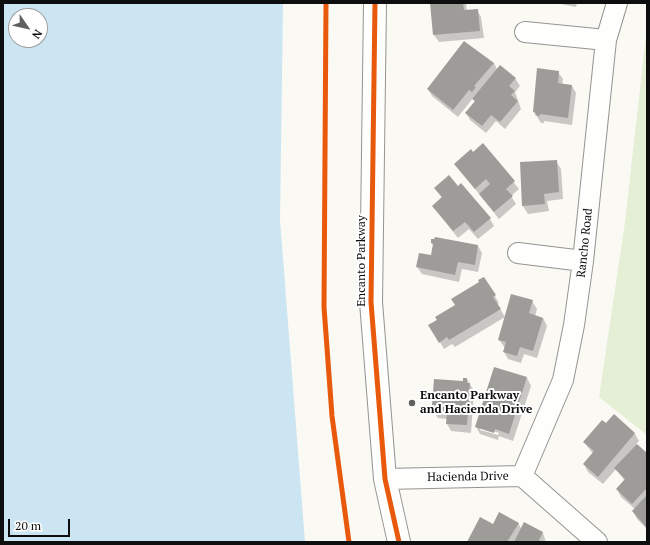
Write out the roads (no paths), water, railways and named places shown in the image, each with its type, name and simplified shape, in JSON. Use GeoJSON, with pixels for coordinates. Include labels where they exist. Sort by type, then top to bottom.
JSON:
{"type":"FeatureCollection","features":[{"type":"Feature","properties":{"kind":"street","name":"Encanto Parkway"},"geometry":{"type":"LineString","coordinates":[[375,3],[371,302],[385,479],[399,542]]}},
{"type":"Feature","properties":{"kind":"street","name":"Rancho Road"},"geometry":{"type":"LineString","coordinates":[[522,476],[563,380],[574,325],[583,261],[606,40],[617,3]]}},
{"type":"Feature","properties":{"kind":"street"},"geometry":{"type":"LineString","coordinates":[[525,32],[606,40]]}},
{"type":"Feature","properties":{"kind":"street"},"geometry":{"type":"LineString","coordinates":[[518,252],[583,261]]}},
{"type":"Feature","properties":{"kind":"street","name":"Hacienda Drive"},"geometry":{"type":"LineString","coordinates":[[385,479],[522,476],[597,542]]}},
{"type":"Feature","properties":{"kind":"water"},"geometry":{"type":"Polygon","coordinates":[[[3,3],[283,3],[280,220],[305,542],[3,542],[3,3]]]}},
{"type":"Feature","properties":{"kind":"place","name":"Encanto Parkway and Hacienda Drive"},"geometry":{"type":"Point","coordinates":[412,403]}}]}
